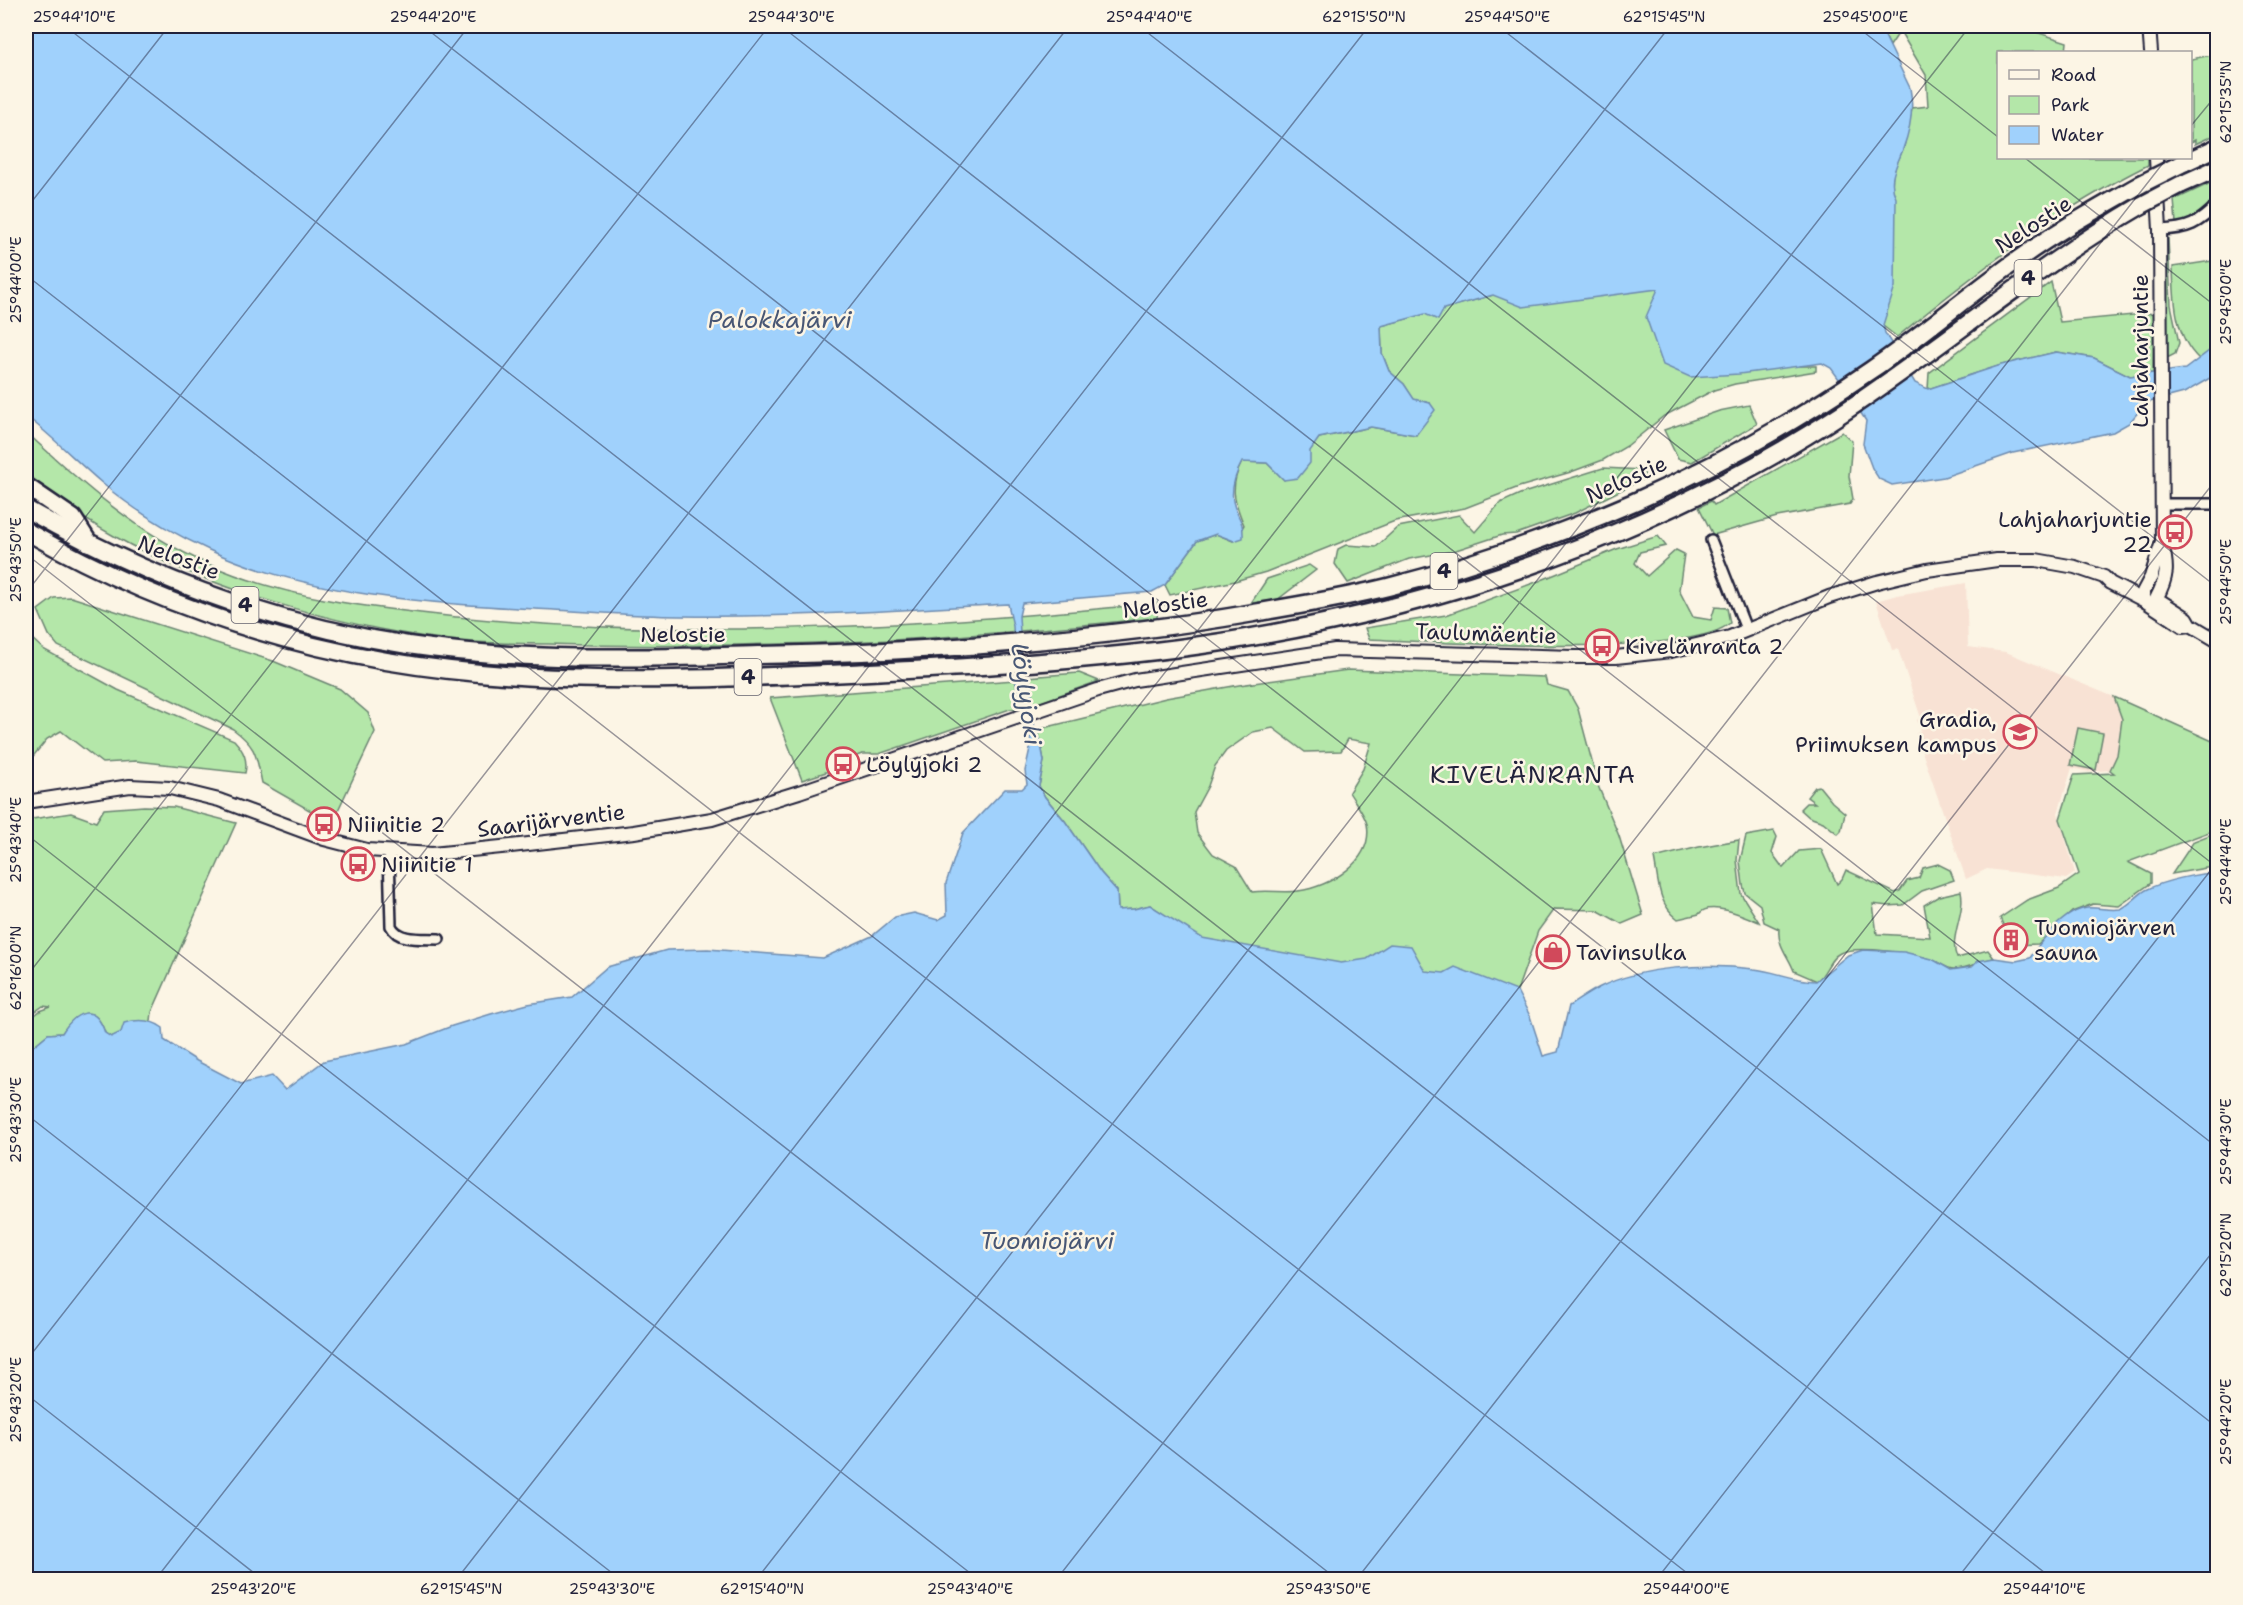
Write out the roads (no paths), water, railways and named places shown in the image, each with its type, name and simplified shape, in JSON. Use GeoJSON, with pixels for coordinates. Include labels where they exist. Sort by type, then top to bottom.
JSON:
{"type":"FeatureCollection","features":[{"type":"Feature","properties":{"kind":"highway","name":"Nelostie"},"geometry":{"type":"LineString","coordinates":[[2192,159],[2217,147]]}},
{"type":"Feature","properties":{"kind":"highway","name":"Nelostie"},"geometry":{"type":"LineString","coordinates":[[26,509],[89,544],[193,589],[266,612],[333,630],[407,645],[488,653],[710,656],[842,654],[1130,632],[1278,609],[1386,587],[1526,544],[1633,502],[1723,459],[1828,399],[1909,343],[2019,258],[2141,184],[2192,159]]}},
{"type":"Feature","properties":{"kind":"highway","name":"Nelostie"},"geometry":{"type":"LineString","coordinates":[[26,531],[86,564],[137,587],[202,613],[278,637],[392,662],[507,675],[744,678],[926,670],[1030,663],[1204,644],[1274,633],[1414,602],[1510,573],[1643,521],[1701,493],[1839,415],[1920,359],[2063,254],[2142,205],[2217,168]]}},
{"type":"Feature","properties":{"kind":"highway"},"geometry":{"type":"LineString","coordinates":[[26,486],[73,518],[89,544]]}},
{"type":"Feature","properties":{"kind":"main road"},"geometry":{"type":"LineString","coordinates":[[2149,26],[2151,51]]}},
{"type":"Feature","properties":{"kind":"main road","name":"Lahjaharjuntie"},"geometry":{"type":"LineString","coordinates":[[2148,597],[2164,583],[2167,564],[2162,544],[2160,230],[2156,159]]}},
{"type":"Feature","properties":{"kind":"main road","name":"Taulumäentie"},"geometry":{"type":"LineString","coordinates":[[1008,720],[1135,680],[1335,650],[1616,657],[1671,651],[1730,637],[1855,588],[1927,570],[1997,560],[2036,560],[2075,567],[2104,577],[2109,583],[2148,597],[2187,618],[2191,625],[2217,641]]}},
{"type":"Feature","properties":{"kind":"main road","name":"Saarijärventie"},"geometry":{"type":"LineString","coordinates":[[26,802],[130,786],[170,788],[219,800],[324,839],[367,850],[432,854],[634,832],[712,819],[799,792],[1008,720]]}},
{"type":"Feature","properties":{"kind":"street"},"geometry":{"type":"LineString","coordinates":[[2160,230],[2177,230],[2198,223],[2217,204]]}},
{"type":"Feature","properties":{"kind":"street"},"geometry":{"type":"LineString","coordinates":[[2162,504],[2217,504]]}},
{"type":"Feature","properties":{"kind":"street"},"geometry":{"type":"LineString","coordinates":[[1711,540],[1746,629]]}},
{"type":"Feature","properties":{"kind":"street"},"geometry":{"type":"LineString","coordinates":[[389,853],[391,926],[395,933],[400,936],[439,939]]}},
{"type":"Feature","properties":{"kind":"water"},"geometry":{"type":"Polygon","coordinates":[[[26,26],[1880,26],[1910,88],[1912,103],[1908,134],[1892,185],[1896,198],[1895,287],[1883,325],[1885,333],[1915,383],[1928,389],[2001,365],[2056,352],[2094,358],[2130,376],[2185,369],[2217,345],[2217,374],[2184,393],[2146,403],[2129,423],[2113,432],[2013,453],[1944,477],[1892,485],[1879,479],[1872,468],[1863,444],[1866,421],[1831,368],[1822,363],[1739,374],[1690,377],[1663,365],[1646,317],[1658,289],[1523,307],[1493,295],[1444,309],[1438,320],[1425,314],[1381,326],[1382,353],[1389,371],[1404,384],[1414,399],[1430,403],[1435,410],[1416,435],[1371,427],[1319,438],[1310,451],[1310,463],[1298,478],[1284,480],[1267,463],[1242,462],[1234,481],[1233,496],[1234,506],[1242,526],[1243,538],[1234,541],[1216,534],[1197,541],[1165,585],[1152,592],[1022,603],[1019,616],[1024,674],[1032,687],[1035,730],[1040,739],[1044,761],[1039,786],[1101,873],[1117,891],[1118,910],[1150,905],[1202,938],[1341,963],[1367,959],[1390,944],[1411,946],[1425,971],[1444,973],[1455,967],[1517,991],[1530,1016],[1543,1056],[1558,1052],[1569,1006],[1600,987],[1635,974],[1655,970],[1716,966],[1762,970],[1816,981],[1848,955],[1863,950],[1904,952],[1932,959],[1951,970],[1972,967],[1978,961],[1994,958],[2016,961],[2030,958],[2054,927],[2078,910],[2120,909],[2146,890],[2161,884],[2191,876],[2217,873],[2217,1579],[26,1579],[26,1052],[48,1034],[62,1033],[73,1019],[85,1013],[96,1017],[105,1033],[111,1037],[121,1032],[124,1023],[144,1021],[163,1028],[164,1040],[197,1061],[241,1084],[272,1076],[285,1090],[324,1061],[406,1044],[452,1026],[528,1004],[572,997],[607,967],[667,950],[708,949],[823,958],[872,936],[895,917],[914,913],[938,920],[947,915],[946,883],[963,833],[1005,789],[1022,789],[1027,784],[1025,771],[1031,744],[1028,722],[1016,684],[1013,626],[1008,604],[762,616],[662,616],[411,600],[328,587],[287,578],[248,565],[181,536],[128,503],[26,416],[26,26]]]}},
{"type":"Feature","properties":{"kind":"place","name":"Lahjaharjuntie 22"},"geometry":{"type":"Point","coordinates":[2175,532]}},
{"type":"Feature","properties":{"kind":"place","name":"Kivelänranta 2"},"geometry":{"type":"Point","coordinates":[1602,646]}},
{"type":"Feature","properties":{"kind":"place","name":"Gradia, Priimuksen kampus"},"geometry":{"type":"Point","coordinates":[2020,732]}},
{"type":"Feature","properties":{"kind":"place","name":"Löylyjoki 2"},"geometry":{"type":"Point","coordinates":[843,764]}},
{"type":"Feature","properties":{"kind":"place","name":"Niinitie 2"},"geometry":{"type":"Point","coordinates":[324,824]}},
{"type":"Feature","properties":{"kind":"place","name":"Niinitie 1"},"geometry":{"type":"Point","coordinates":[358,864]}},
{"type":"Feature","properties":{"kind":"place","name":"Tuomiojärven sauna"},"geometry":{"type":"Point","coordinates":[2011,940]}},
{"type":"Feature","properties":{"kind":"place","name":"Tavinsulka"},"geometry":{"type":"Point","coordinates":[1553,952]}},
{"type":"Feature","properties":{"kind":"district","name":"KIVELÄNRANTA"},"geometry":{"type":"Point","coordinates":[1533,775]}},
{"type":"Feature","properties":{"kind":"water label","name":"Palokkajärvi"},"geometry":{"type":"Point","coordinates":[780,320]}},
{"type":"Feature","properties":{"kind":"water label","name":"Löylyjoki"},"geometry":{"type":"Point","coordinates":[1026,694]}},
{"type":"Feature","properties":{"kind":"water label","name":"Tuomiojärvi"},"geometry":{"type":"Point","coordinates":[1047,1241]}}]}
